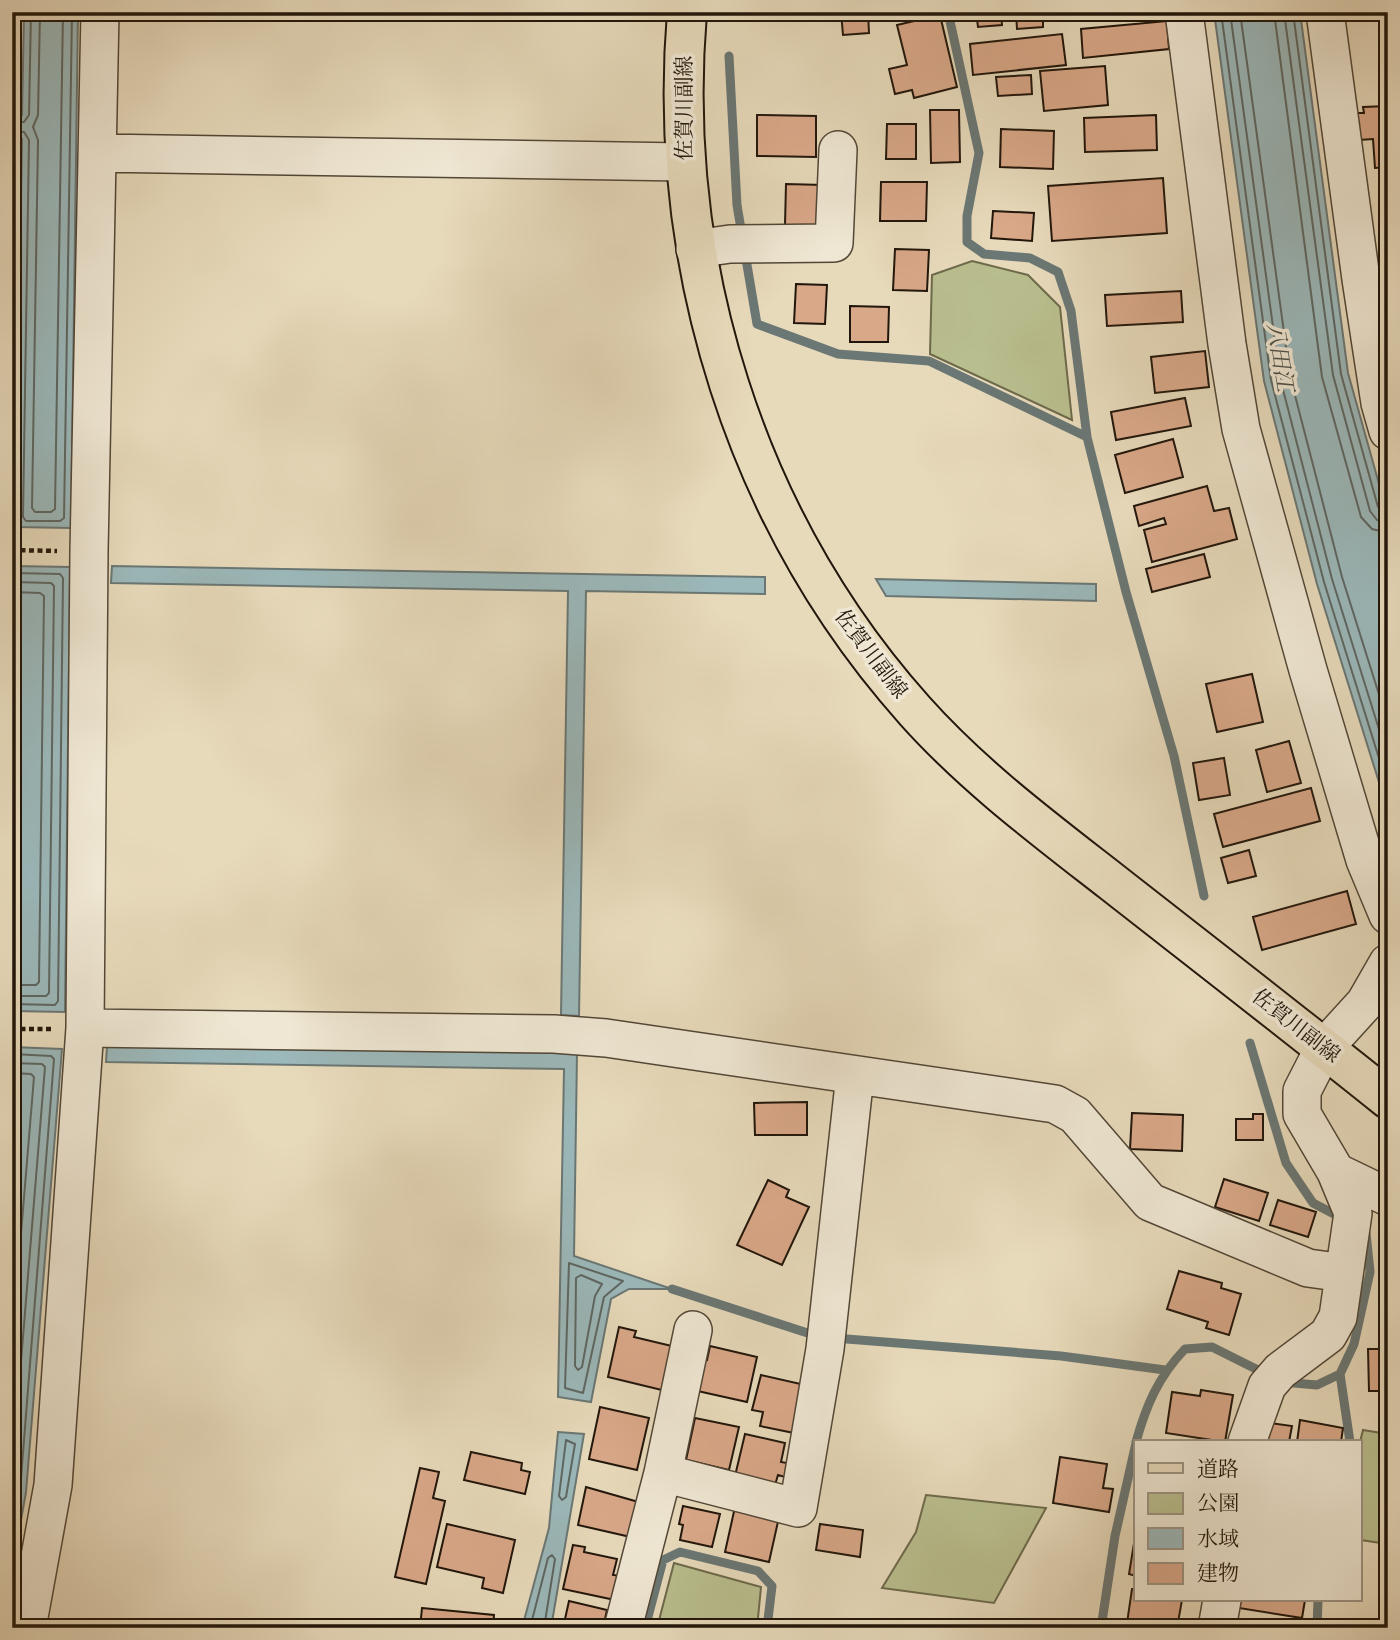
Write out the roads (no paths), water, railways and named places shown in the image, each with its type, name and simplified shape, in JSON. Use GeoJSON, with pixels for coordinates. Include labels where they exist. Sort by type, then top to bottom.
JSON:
{"type":"FeatureCollection","features":[{"type":"Feature","properties":{"kind":"main road","name":"佐賀川副線"},"geometry":{"type":"LineString","coordinates":[[687,12],[684,52],[684,162],[727,246],[718,356],[755,459],[799,549],[855,639],[917,713],[1012,803],[1388,1099]]}},
{"type":"Feature","properties":{"kind":"street"},"geometry":{"type":"LineString","coordinates":[[27,1628],[53,1485],[85,1028],[89,551],[100,12]]}},
{"type":"Feature","properties":{"kind":"street"},"geometry":{"type":"LineString","coordinates":[[1185,12],[1227,344],[1241,429],[1311,683],[1366,860],[1388,915]]}},
{"type":"Feature","properties":{"kind":"street"},"geometry":{"type":"LineString","coordinates":[[1325,12],[1360,279],[1380,403],[1388,431]]}},
{"type":"Feature","properties":{"kind":"street"},"geometry":{"type":"LineString","coordinates":[[727,246],[834,243],[838,149]]}},
{"type":"Feature","properties":{"kind":"street"},"geometry":{"type":"LineString","coordinates":[[99,153],[684,162]]}},
{"type":"Feature","properties":{"kind":"street"},"geometry":{"type":"LineString","coordinates":[[1248,1440],[1274,1378],[1328,1335],[1338,1317],[1353,1213],[1336,1172],[1302,1114],[1302,1091],[1324,1048],[1365,1003],[1388,963]]}},
{"type":"Feature","properties":{"kind":"street"},"geometry":{"type":"LineString","coordinates":[[85,1028],[554,1034],[606,1038],[1055,1104],[1075,1115],[1150,1202],[1308,1269],[1344,1273]]}},
{"type":"Feature","properties":{"kind":"street"},"geometry":{"type":"LineString","coordinates":[[663,1472],[798,1508],[826,1335],[855,1075]]}},
{"type":"Feature","properties":{"kind":"street"},"geometry":{"type":"LineString","coordinates":[[1336,1172],[1388,1197]]}},
{"type":"Feature","properties":{"kind":"street"},"geometry":{"type":"LineString","coordinates":[[623,1628],[663,1472],[694,1329]]}},
{"type":"Feature","properties":{"kind":"street"},"geometry":{"type":"LineString","coordinates":[[1217,1628],[1222,1602]]}},
{"type":"Feature","properties":{"kind":"water"},"geometry":{"type":"Polygon","coordinates":[[[24,12],[78,12],[71,528],[16,527],[22,139],[12,138],[12,115],[22,115],[24,12]]]}},
{"type":"Feature","properties":{"kind":"water","name":"八田江"},"geometry":{"type":"Polygon","coordinates":[[[1214,12],[1300,12],[1348,373],[1388,516],[1388,811],[1317,584],[1264,381],[1214,12]]]}},
{"type":"Feature","properties":{"kind":"water"},"geometry":{"type":"Polygon","coordinates":[[[12,566],[70,567],[65,1012],[12,1011],[12,566]]]}},
{"type":"Feature","properties":{"kind":"water"},"geometry":{"type":"Polygon","coordinates":[[[112,566],[765,577],[765,594],[586,591],[579,1016],[561,1015],[568,591],[111,583],[112,566]]]}},
{"type":"Feature","properties":{"kind":"water"},"geometry":{"type":"Polygon","coordinates":[[[876,579],[1096,584],[1096,601],[886,596],[876,579]]]}},
{"type":"Feature","properties":{"kind":"water"},"geometry":{"type":"Polygon","coordinates":[[[107,1046],[577,1053],[574,1256],[672,1289],[629,1289],[611,1299],[591,1402],[558,1397],[564,1069],[106,1062],[107,1046]]]}},
{"type":"Feature","properties":{"kind":"water"},"geometry":{"type":"Polygon","coordinates":[[[12,1047],[62,1049],[26,1492],[12,1571],[12,1175],[15,1139],[12,1137],[12,1047]]]}},
{"type":"Feature","properties":{"kind":"water"},"geometry":{"type":"Polygon","coordinates":[[[558,1432],[584,1434],[551,1628],[522,1628],[549,1528],[558,1432]]]}},
{"type":"Feature","properties":{"kind":"waterway"},"geometry":{"type":"LineString","coordinates":[[948,12],[979,153],[967,216],[967,242],[984,254],[1030,258],[1058,272],[1071,311],[1087,437],[1126,592],[1174,756],[1204,896]]}},
{"type":"Feature","properties":{"kind":"waterway"},"geometry":{"type":"LineString","coordinates":[[729,56],[737,205],[742,235]]}},
{"type":"Feature","properties":{"kind":"waterway"},"geometry":{"type":"LineString","coordinates":[[745,253],[757,324],[838,354],[929,361],[1087,437]]}},
{"type":"Feature","properties":{"kind":"waterway"},"geometry":{"type":"LineString","coordinates":[[1250,1043],[1286,1163],[1313,1203],[1334,1214]]}},
{"type":"Feature","properties":{"kind":"waterway"},"geometry":{"type":"LineString","coordinates":[[1340,1374],[1354,1344],[1370,1272],[1366,1233]]}},
{"type":"Feature","properties":{"kind":"waterway"},"geometry":{"type":"LineString","coordinates":[[672,1289],[820,1337]]}},
{"type":"Feature","properties":{"kind":"waterway"},"geometry":{"type":"LineString","coordinates":[[834,1338],[1061,1356],[1165,1370]]}},
{"type":"Feature","properties":{"kind":"waterway"},"geometry":{"type":"LineString","coordinates":[[1137,1440],[1154,1392],[1167,1370],[1185,1349],[1212,1347],[1266,1374]]}},
{"type":"Feature","properties":{"kind":"waterway"},"geometry":{"type":"LineString","coordinates":[[1282,1382],[1317,1385],[1340,1374],[1350,1440]]}},
{"type":"Feature","properties":{"kind":"waterway"},"geometry":{"type":"LineString","coordinates":[[1101,1628],[1115,1536],[1134,1452]]}},
{"type":"Feature","properties":{"kind":"waterway"},"geometry":{"type":"LineString","coordinates":[[645,1628],[663,1560],[680,1552],[758,1571],[772,1586],[767,1628]]}},
{"type":"Feature","properties":{"kind":"waterway"},"geometry":{"type":"LineString","coordinates":[[1317,1628],[1318,1602]]}}]}
